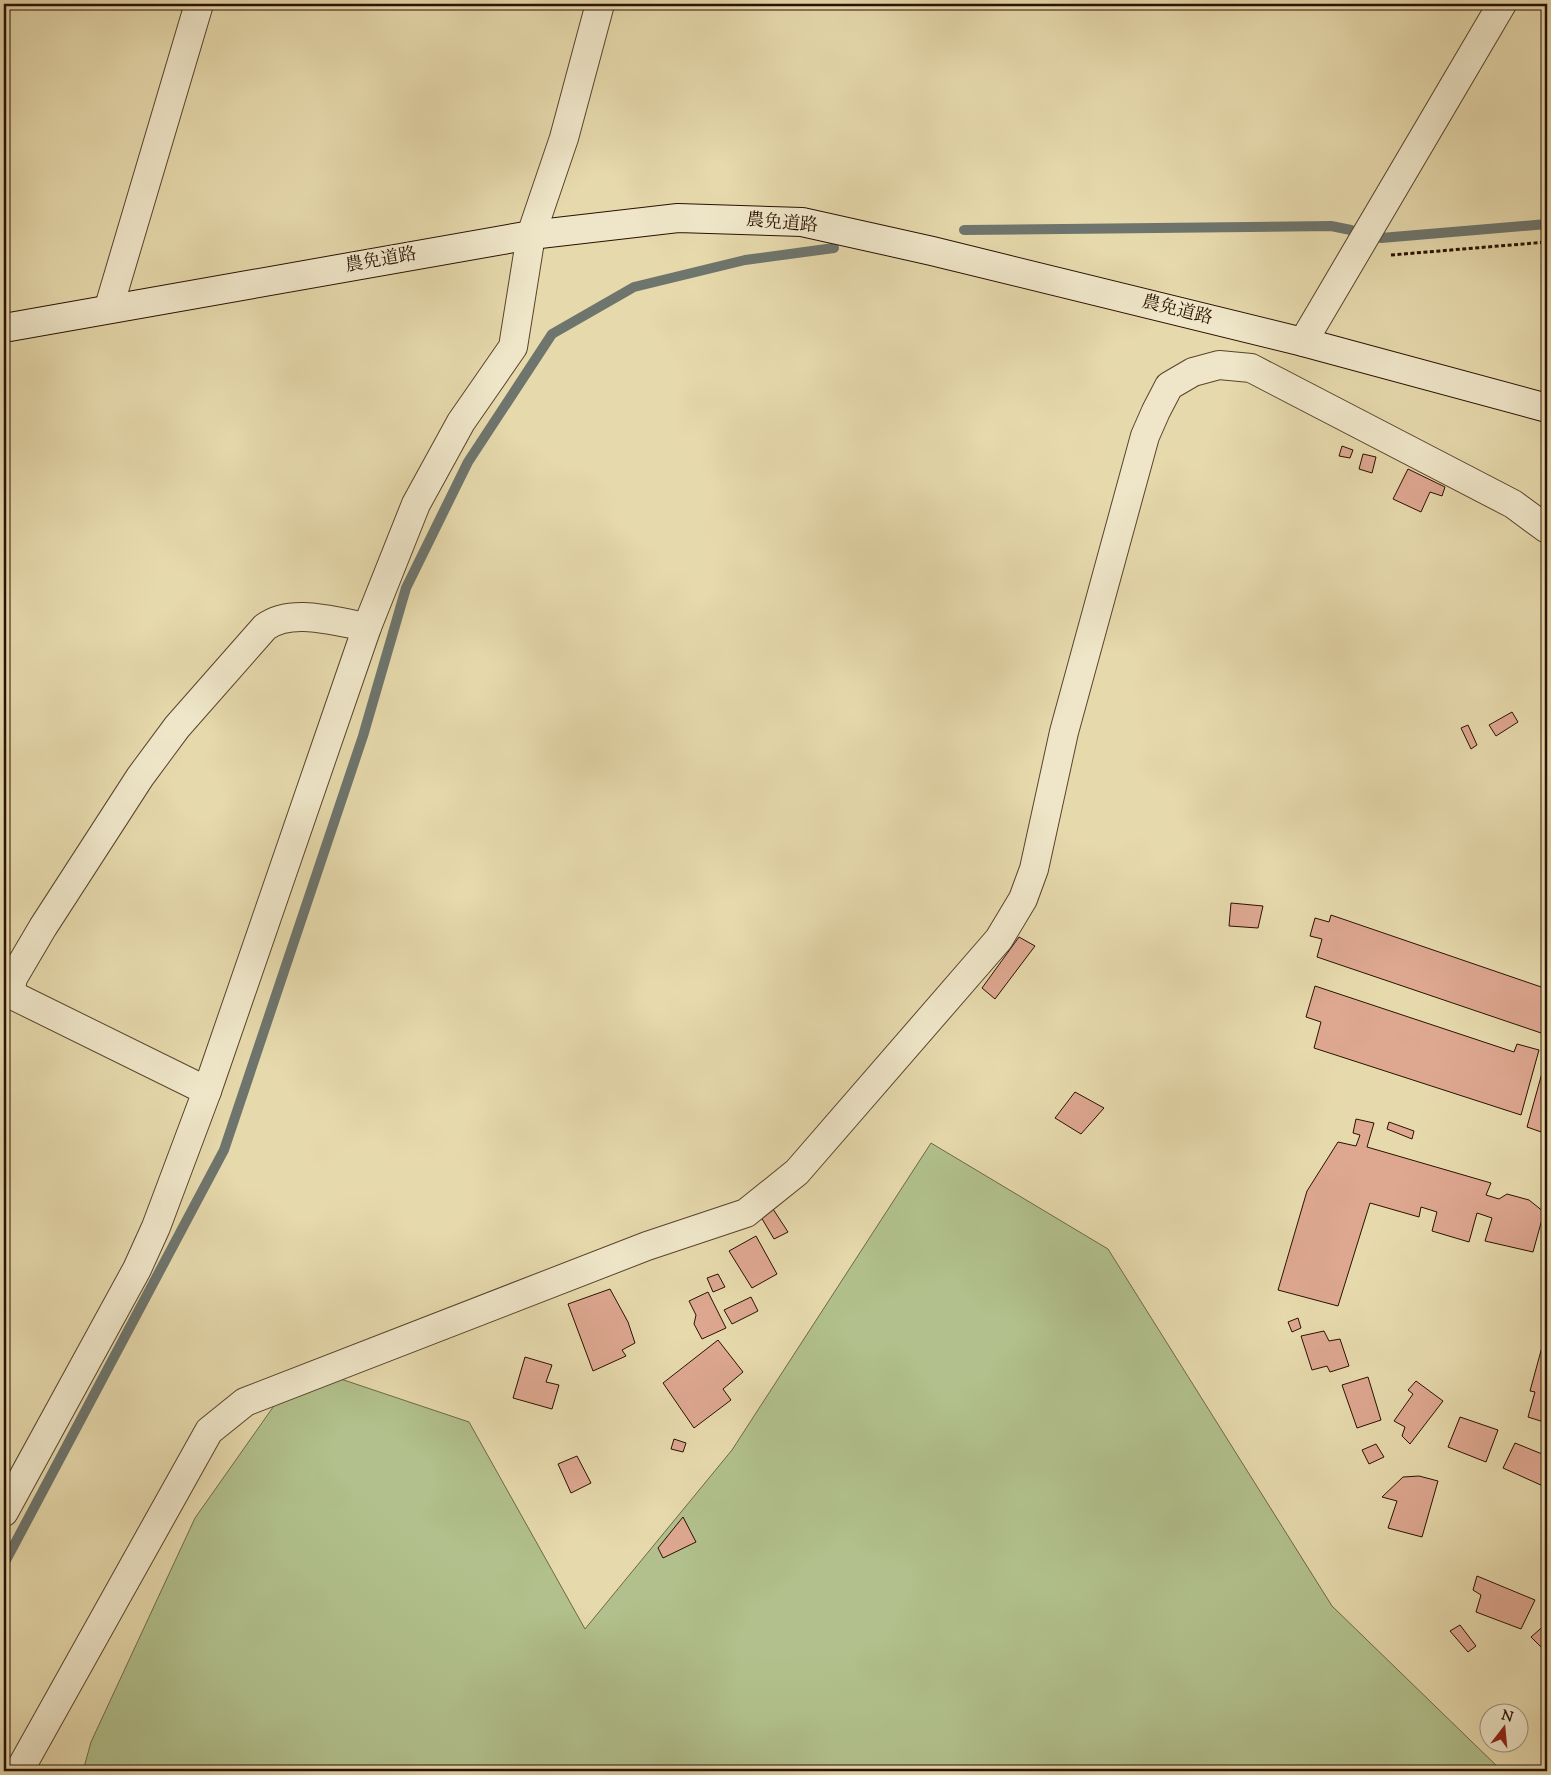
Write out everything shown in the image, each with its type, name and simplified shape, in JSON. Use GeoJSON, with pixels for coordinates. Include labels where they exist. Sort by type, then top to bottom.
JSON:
{"type":"FeatureCollection","features":[{"type":"Feature","properties":{"kind":"street"},"geometry":{"type":"LineString","coordinates":[[109,307],[200,4]]}},
{"type":"Feature","properties":{"kind":"street"},"geometry":{"type":"LineString","coordinates":[[4,1512],[137,1269],[156,1227],[207,1091],[366,627],[416,504],[461,422],[513,347],[531,235],[564,138],[600,4]]}},
{"type":"Feature","properties":{"kind":"street"},"geometry":{"type":"LineString","coordinates":[[1303,342],[1502,4]]}},
{"type":"Feature","properties":{"kind":"street","name":"農免道路"},"geometry":{"type":"LineString","coordinates":[[4,328],[109,307],[531,235],[678,218],[802,222],[932,251],[1303,342],[1547,408]]}},
{"type":"Feature","properties":{"kind":"street"},"geometry":{"type":"LineString","coordinates":[[1251,368],[1254,330]]}},
{"type":"Feature","properties":{"kind":"street"},"geometry":{"type":"LineString","coordinates":[[19,1771],[209,1431],[245,1402],[647,1246],[746,1213],[797,1172],[999,939],[1023,899],[1034,869],[1064,732],[1145,436],[1170,386],[1193,372],[1219,365],[1251,368],[1513,504],[1547,528]]}},
{"type":"Feature","properties":{"kind":"street"},"geometry":{"type":"LineString","coordinates":[[207,1091],[7,992],[13,978],[43,927],[140,777],[177,727],[265,627],[275,620],[296,617],[366,627]]}},
{"type":"Feature","properties":{"kind":"path"},"geometry":{"type":"LineString","coordinates":[[1354,258],[1547,242]]}},
{"type":"Feature","properties":{"kind":"green space"},"geometry":{"type":"Polygon","coordinates":[[[931,1143],[1108,1249],[1332,1606],[1478,1748],[1478,1752],[1482,1752],[1502,1771],[83,1771],[91,1742],[195,1518],[302,1366],[469,1422],[585,1629],[732,1450],[931,1143]]]}},
{"type":"Feature","properties":{"kind":"building"},"geometry":{"type":"Polygon","coordinates":[[[1342,446],[1353,450],[1350,458],[1339,456],[1342,446]]]}},
{"type":"Feature","properties":{"kind":"building"},"geometry":{"type":"Polygon","coordinates":[[[1363,454],[1376,457],[1372,473],[1359,469],[1363,454]]]}},
{"type":"Feature","properties":{"kind":"building"},"geometry":{"type":"Polygon","coordinates":[[[1408,469],[1445,487],[1442,496],[1430,492],[1421,512],[1393,499],[1408,469]]]}},
{"type":"Feature","properties":{"kind":"building"},"geometry":{"type":"Polygon","coordinates":[[[1512,712],[1518,722],[1496,736],[1489,725],[1512,712]]]}},
{"type":"Feature","properties":{"kind":"building"},"geometry":{"type":"Polygon","coordinates":[[[1468,725],[1477,745],[1471,749],[1461,728],[1468,725]]]}},
{"type":"Feature","properties":{"kind":"building"},"geometry":{"type":"Polygon","coordinates":[[[1231,903],[1263,906],[1258,928],[1229,926],[1231,903]]]}},
{"type":"Feature","properties":{"kind":"building"},"geometry":{"type":"Polygon","coordinates":[[[1331,915],[1547,989],[1547,1035],[1317,957],[1322,939],[1310,936],[1315,918],[1329,922],[1331,915]]]}},
{"type":"Feature","properties":{"kind":"building"},"geometry":{"type":"Polygon","coordinates":[[[1019,937],[1035,946],[995,999],[982,988],[1019,937]]]}},
{"type":"Feature","properties":{"kind":"building"},"geometry":{"type":"Polygon","coordinates":[[[1315,986],[1514,1052],[1517,1044],[1539,1050],[1521,1115],[1314,1048],[1321,1022],[1306,1017],[1315,986]]]}},
{"type":"Feature","properties":{"kind":"building"},"geometry":{"type":"Polygon","coordinates":[[[1547,1055],[1547,1134],[1527,1127],[1547,1055]]]}},
{"type":"Feature","properties":{"kind":"building"},"geometry":{"type":"Polygon","coordinates":[[[1075,1092],[1104,1108],[1081,1134],[1055,1118],[1075,1092]]]}},
{"type":"Feature","properties":{"kind":"building"},"geometry":{"type":"Polygon","coordinates":[[[1356,1119],[1374,1123],[1367,1147],[1491,1183],[1486,1195],[1499,1199],[1507,1194],[1529,1200],[1544,1212],[1533,1252],[1485,1241],[1492,1218],[1477,1213],[1469,1242],[1432,1231],[1437,1212],[1421,1207],[1419,1217],[1370,1203],[1338,1306],[1278,1290],[1307,1191],[1338,1142],[1356,1146],[1360,1135],[1353,1133],[1356,1119]]]}},
{"type":"Feature","properties":{"kind":"building"},"geometry":{"type":"Polygon","coordinates":[[[1389,1122],[1414,1131],[1412,1139],[1387,1129],[1389,1122]]]}},
{"type":"Feature","properties":{"kind":"building"},"geometry":{"type":"Polygon","coordinates":[[[773,1209],[788,1232],[774,1239],[761,1217],[773,1209]]]}},
{"type":"Feature","properties":{"kind":"building"},"geometry":{"type":"Polygon","coordinates":[[[756,1236],[777,1274],[752,1288],[729,1251],[756,1236]]]}},
{"type":"Feature","properties":{"kind":"building"},"geometry":{"type":"Polygon","coordinates":[[[718,1274],[725,1287],[713,1292],[707,1278],[718,1274]]]}},
{"type":"Feature","properties":{"kind":"building"},"geometry":{"type":"Polygon","coordinates":[[[610,1289],[628,1322],[635,1343],[622,1350],[626,1356],[593,1371],[568,1304],[610,1289]]]}},
{"type":"Feature","properties":{"kind":"building"},"geometry":{"type":"Polygon","coordinates":[[[708,1292],[726,1328],[702,1339],[694,1324],[696,1315],[689,1301],[708,1292]]]}},
{"type":"Feature","properties":{"kind":"building"},"geometry":{"type":"Polygon","coordinates":[[[751,1297],[758,1311],[732,1324],[724,1310],[751,1297]]]}},
{"type":"Feature","properties":{"kind":"building"},"geometry":{"type":"Polygon","coordinates":[[[1298,1318],[1301,1328],[1292,1332],[1288,1322],[1298,1318]]]}},
{"type":"Feature","properties":{"kind":"building"},"geometry":{"type":"Polygon","coordinates":[[[1324,1331],[1329,1341],[1340,1339],[1349,1366],[1330,1372],[1327,1366],[1312,1370],[1301,1336],[1324,1331]]]}},
{"type":"Feature","properties":{"kind":"building"},"geometry":{"type":"Polygon","coordinates":[[[718,1340],[743,1372],[723,1389],[731,1400],[694,1428],[663,1383],[718,1340]]]}},
{"type":"Feature","properties":{"kind":"building"},"geometry":{"type":"Polygon","coordinates":[[[1542,1347],[1547,1348],[1547,1423],[1528,1417],[1535,1392],[1530,1391],[1542,1347]]]}},
{"type":"Feature","properties":{"kind":"building"},"geometry":{"type":"Polygon","coordinates":[[[525,1357],[552,1365],[546,1382],[559,1385],[552,1409],[513,1398],[525,1357]]]}},
{"type":"Feature","properties":{"kind":"building"},"geometry":{"type":"Polygon","coordinates":[[[1368,1377],[1381,1420],[1357,1428],[1342,1385],[1368,1377]]]}},
{"type":"Feature","properties":{"kind":"building"},"geometry":{"type":"Polygon","coordinates":[[[1416,1381],[1443,1401],[1410,1444],[1402,1436],[1405,1427],[1394,1421],[1413,1394],[1408,1390],[1416,1381]]]}},
{"type":"Feature","properties":{"kind":"building"},"geometry":{"type":"Polygon","coordinates":[[[1460,1417],[1498,1430],[1486,1462],[1448,1447],[1460,1417]]]}},
{"type":"Feature","properties":{"kind":"building"},"geometry":{"type":"Polygon","coordinates":[[[674,1439],[686,1443],[683,1452],[671,1449],[674,1439]]]}},
{"type":"Feature","properties":{"kind":"building"},"geometry":{"type":"Polygon","coordinates":[[[1515,1443],[1547,1456],[1547,1475],[1543,1486],[1503,1468],[1515,1443]]]}},
{"type":"Feature","properties":{"kind":"building"},"geometry":{"type":"Polygon","coordinates":[[[1376,1444],[1384,1457],[1369,1464],[1362,1450],[1376,1444]]]}},
{"type":"Feature","properties":{"kind":"building"},"geometry":{"type":"Polygon","coordinates":[[[577,1456],[591,1483],[571,1493],[558,1464],[577,1456]]]}},
{"type":"Feature","properties":{"kind":"building"},"geometry":{"type":"Polygon","coordinates":[[[1419,1476],[1438,1481],[1422,1537],[1388,1528],[1397,1501],[1382,1497],[1403,1477],[1419,1476]]]}},
{"type":"Feature","properties":{"kind":"building"},"geometry":{"type":"Polygon","coordinates":[[[683,1517],[696,1542],[663,1558],[658,1548],[683,1517]]]}},
{"type":"Feature","properties":{"kind":"building"},"geometry":{"type":"Polygon","coordinates":[[[1477,1576],[1535,1600],[1521,1629],[1476,1612],[1481,1595],[1473,1590],[1477,1576]]]}},
{"type":"Feature","properties":{"kind":"building"},"geometry":{"type":"Polygon","coordinates":[[[1547,1623],[1547,1653],[1531,1637],[1547,1623]]]}},
{"type":"Feature","properties":{"kind":"building"},"geometry":{"type":"Polygon","coordinates":[[[1460,1625],[1476,1646],[1468,1652],[1450,1631],[1460,1625]]]}},
{"type":"Feature","properties":{"kind":"waterway"},"geometry":{"type":"LineString","coordinates":[[1381,238],[1547,224]]}},
{"type":"Feature","properties":{"kind":"waterway"},"geometry":{"type":"LineString","coordinates":[[964,230],[1331,226],[1351,230]]}},
{"type":"Feature","properties":{"kind":"waterway"},"geometry":{"type":"LineString","coordinates":[[4,1564],[224,1150],[363,736],[406,588],[468,462],[552,334],[634,287],[745,260],[834,248]]}}]}
